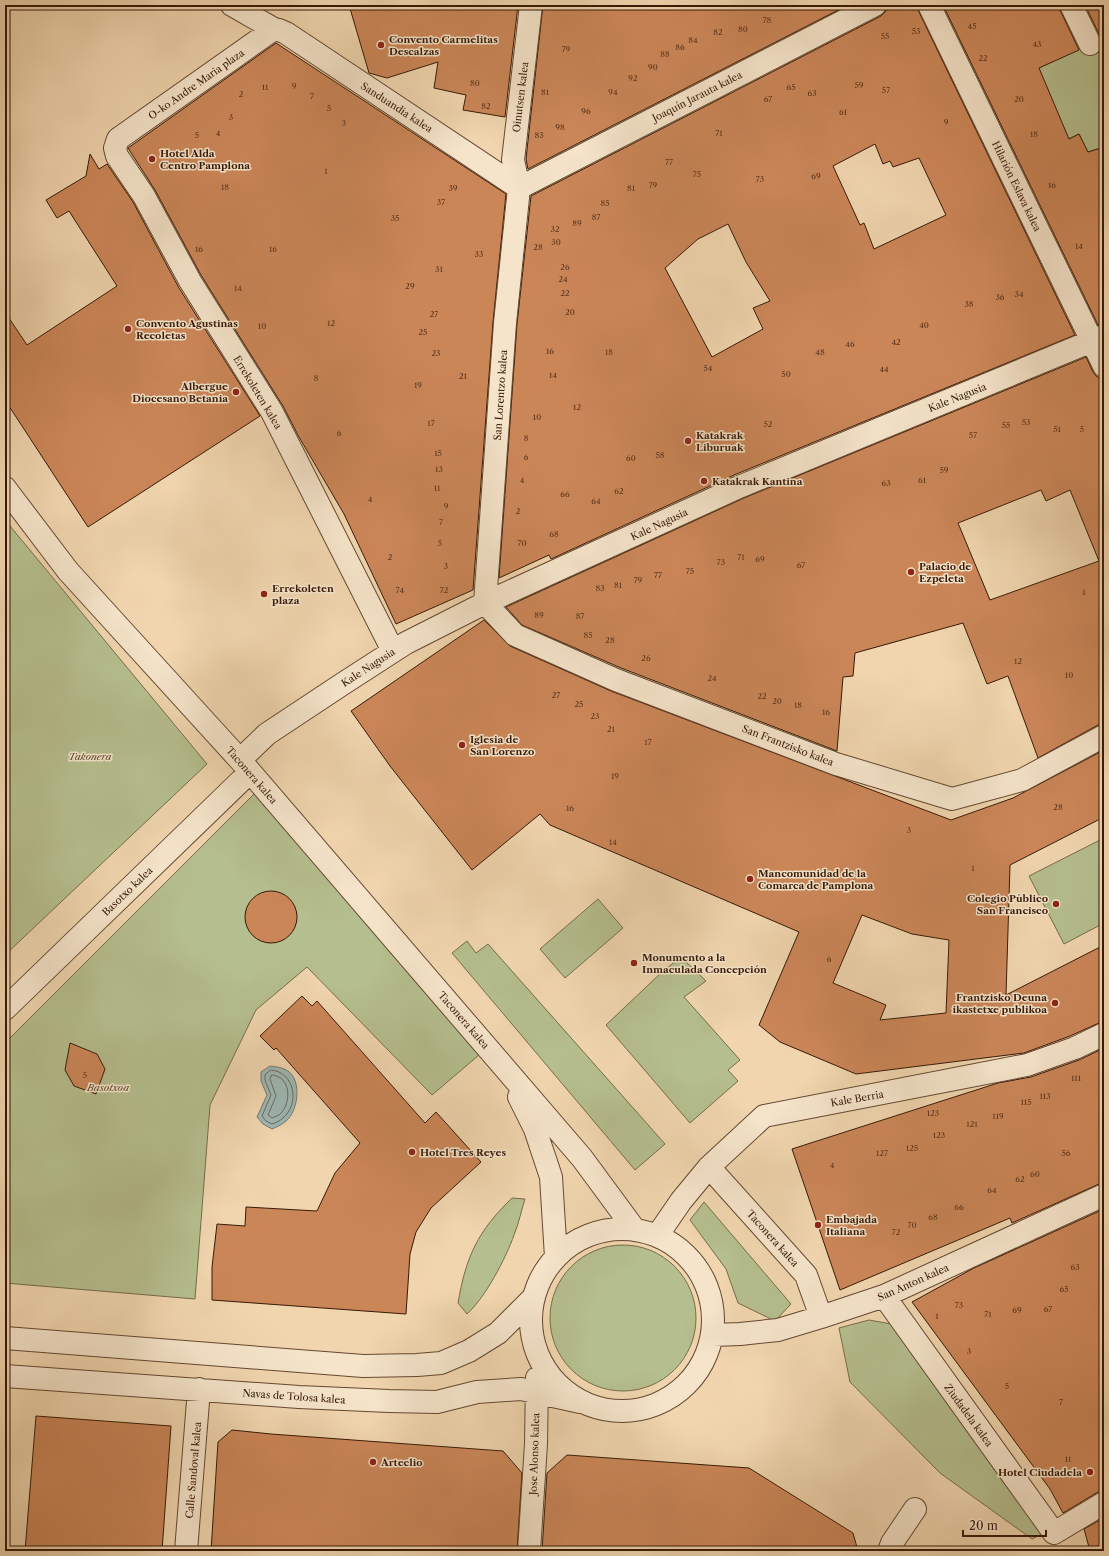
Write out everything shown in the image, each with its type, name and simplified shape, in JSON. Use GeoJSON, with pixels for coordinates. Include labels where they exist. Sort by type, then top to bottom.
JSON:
{"type":"FeatureCollection","features":[{"type":"Feature","properties":{"kind":"street","name":"Sanduandia kalea"},"geometry":{"type":"LineString","coordinates":[[232,5],[274,29],[286,34],[519,188]]}},
{"type":"Feature","properties":{"kind":"street","name":"Oinutsen kalea"},"geometry":{"type":"LineString","coordinates":[[519,188],[513,160],[531,5]]}},
{"type":"Feature","properties":{"kind":"street","name":"Joaquín Jarauta kalea"},"geometry":{"type":"LineString","coordinates":[[519,188],[875,5]]}},
{"type":"Feature","properties":{"kind":"street","name":"Hilarión Eslava kalea"},"geometry":{"type":"LineString","coordinates":[[929,5],[1098,339],[1104,366]]}},
{"type":"Feature","properties":{"kind":"street"},"geometry":{"type":"LineString","coordinates":[[1071,5],[1090,44]]}},
{"type":"Feature","properties":{"kind":"street","name":"O-ko Andre Maria plaza"},"geometry":{"type":"LineString","coordinates":[[118,139],[274,29]]}},
{"type":"Feature","properties":{"kind":"street","name":"Errekoleten kalea"},"geometry":{"type":"LineString","coordinates":[[118,139],[115,148],[117,156],[144,196],[190,281],[272,412],[393,651]]}},
{"type":"Feature","properties":{"kind":"street","name":"San Lorentzo kalea"},"geometry":{"type":"LineString","coordinates":[[485,603],[505,323],[519,188]]}},
{"type":"Feature","properties":{"kind":"street","name":"Kale Nagusia"},"geometry":{"type":"LineString","coordinates":[[245,766],[267,734],[406,643],[485,603],[739,487],[1098,339]]}},
{"type":"Feature","properties":{"kind":"street","name":"Taconera kalea"},"geometry":{"type":"LineString","coordinates":[[5,488],[68,571],[245,766],[501,1062],[582,1158],[635,1230]]}},
{"type":"Feature","properties":{"kind":"street","name":"San Frantzisko kalea"},"geometry":{"type":"LineString","coordinates":[[485,603],[515,635],[616,680],[836,764],[952,799],[1022,780],[1104,736]]}},
{"type":"Feature","properties":{"kind":"street","name":"Basotxo kalea"},"geometry":{"type":"LineString","coordinates":[[5,1009],[245,766]]}},
{"type":"Feature","properties":{"kind":"street","name":"Kale Berria"},"geometry":{"type":"LineString","coordinates":[[657,1236],[681,1201],[709,1167],[764,1116],[1027,1065],[1075,1048],[1104,1034]]}},
{"type":"Feature","properties":{"kind":"street","name":"Taconera kalea"},"geometry":{"type":"LineString","coordinates":[[501,1062],[535,1129],[551,1177],[556,1257]]}},
{"type":"Feature","properties":{"kind":"street","name":"Taconera kalea"},"geometry":{"type":"LineString","coordinates":[[709,1167],[806,1274],[821,1317]]}},
{"type":"Feature","properties":{"kind":"street","name":"San Anton kalea"},"geometry":{"type":"LineString","coordinates":[[713,1335],[746,1334],[778,1330],[884,1296],[1104,1195]]}},
{"type":"Feature","properties":{"kind":"street","name":"Navas de Tolosa kalea"},"geometry":{"type":"LineString","coordinates":[[5,1376],[299,1397],[438,1402],[478,1392],[521,1389],[580,1402],[612,1411],[641,1410],[667,1400],[689,1384],[705,1361],[713,1335],[714,1313],[710,1293],[702,1275],[690,1259],[675,1246],[657,1236],[635,1230],[606,1231],[579,1240],[556,1257],[543,1276],[534,1297]]}},
{"type":"Feature","properties":{"kind":"street","name":"Ziudadela kalea"},"geometry":{"type":"LineString","coordinates":[[884,1296],[1054,1533],[1104,1503]]}},
{"type":"Feature","properties":{"kind":"street"},"geometry":{"type":"LineString","coordinates":[[5,1338],[363,1366],[417,1365],[441,1362],[469,1352],[498,1333],[534,1297]]}},
{"type":"Feature","properties":{"kind":"street"},"geometry":{"type":"LineString","coordinates":[[534,1297],[531,1327],[538,1357],[555,1383],[580,1402]]}},
{"type":"Feature","properties":{"kind":"street","name":"Jose Alonso kalea"},"geometry":{"type":"LineString","coordinates":[[529,1551],[536,1444],[538,1357]]}},
{"type":"Feature","properties":{"kind":"street","name":"Calle Sandoval kalea"},"geometry":{"type":"LineString","coordinates":[[186,1551],[199,1389]]}},
{"type":"Feature","properties":{"kind":"street"},"geometry":{"type":"LineString","coordinates":[[889,1551],[892,1543],[915,1509]]}},
{"type":"Feature","properties":{"kind":"green space"},"geometry":{"type":"Polygon","coordinates":[[[1104,37],[1104,147],[1088,152],[1079,134],[1068,139],[1038,68],[1104,37]]]}},
{"type":"Feature","properties":{"kind":"green space","name":"Takonera"},"geometry":{"type":"Polygon","coordinates":[[[5,520],[207,764],[5,955],[5,520]]]}},
{"type":"Feature","properties":{"kind":"green space","name":"Basotxoa"},"geometry":{"type":"Polygon","coordinates":[[[255,793],[479,1055],[432,1095],[307,967],[256,1010],[210,1105],[195,1299],[5,1283],[5,1043],[255,793]]]}},
{"type":"Feature","properties":{"kind":"green space"},"geometry":{"type":"Polygon","coordinates":[[[1104,838],[1104,923],[1064,944],[1029,876],[1104,838]]]}},
{"type":"Feature","properties":{"kind":"green space"},"geometry":{"type":"Polygon","coordinates":[[[598,899],[623,928],[565,978],[540,949],[598,899]]]}},
{"type":"Feature","properties":{"kind":"green space"},"geometry":{"type":"Polygon","coordinates":[[[467,941],[476,953],[488,944],[665,1144],[635,1170],[452,953],[467,941]]]}},
{"type":"Feature","properties":{"kind":"green space"},"geometry":{"type":"Polygon","coordinates":[[[681,957],[706,981],[684,997],[740,1060],[728,1070],[738,1081],[690,1123],[606,1025],[662,972],[681,957]]]}},
{"type":"Feature","properties":{"kind":"green space"},"geometry":{"type":"Polygon","coordinates":[[[512,1198],[525,1199],[517,1226],[500,1266],[488,1288],[467,1314],[458,1303],[465,1271],[475,1245],[490,1222],[512,1198]]]}},
{"type":"Feature","properties":{"kind":"green space"},"geometry":{"type":"Polygon","coordinates":[[[704,1202],[791,1304],[775,1321],[738,1303],[726,1269],[690,1220],[704,1202]]]}},
{"type":"Feature","properties":{"kind":"green space"},"geometry":{"type":"Polygon","coordinates":[[[616,1245],[630,1245],[644,1248],[664,1257],[675,1266],[684,1277],[693,1297],[696,1318],[693,1339],[684,1359],[675,1370],[664,1379],[644,1388],[630,1391],[616,1391],[602,1388],[582,1379],[571,1370],[562,1359],[553,1339],[550,1325],[550,1311],[553,1297],[562,1277],[571,1266],[582,1257],[602,1248],[616,1245]]]}},
{"type":"Feature","properties":{"kind":"green space"},"geometry":{"type":"Polygon","coordinates":[[[869,1320],[897,1325],[1046,1532],[1032,1539],[940,1473],[850,1382],[839,1328],[869,1320]]]}},
{"type":"Feature","properties":{"kind":"water"},"geometry":{"type":"Polygon","coordinates":[[[270,1066],[282,1068],[288,1071],[295,1080],[297,1092],[295,1106],[290,1117],[283,1124],[272,1129],[263,1124],[257,1117],[267,1095],[261,1081],[261,1072],[270,1066]]]}},
{"type":"Feature","properties":{"kind":"building"},"geometry":{"type":"Polygon","coordinates":[[[349,5],[518,5],[505,117],[463,110],[466,95],[434,88],[438,62],[387,78],[369,73],[349,5]]]}},
{"type":"Feature","properties":{"kind":"building"},"geometry":{"type":"Polygon","coordinates":[[[543,5],[848,5],[528,169],[526,159],[543,5]]]}},
{"type":"Feature","properties":{"kind":"building"},"geometry":{"type":"Polygon","coordinates":[[[887,5],[917,5],[918,10],[1075,335],[734,475],[551,559],[549,555],[499,578],[517,324],[531,196],[881,16],[886,11],[887,5]],[[875,144],[833,166],[860,225],[864,223],[874,249],[946,215],[919,158],[893,167],[890,161],[883,164],[875,144]],[[728,224],[698,239],[665,268],[712,357],[763,329],[753,308],[770,301],[746,262],[728,224]]]}},
{"type":"Feature","properties":{"kind":"building"},"geometry":{"type":"Polygon","coordinates":[[[943,5],[1059,5],[1079,50],[1039,68],[1069,139],[1079,134],[1088,152],[1104,147],[1104,324],[1098,325],[943,5]]]}},
{"type":"Feature","properties":{"kind":"building"},"geometry":{"type":"Polygon","coordinates":[[[1085,5],[1104,5],[1104,39],[1102,40],[1085,5]]]}},
{"type":"Feature","properties":{"kind":"building"},"geometry":{"type":"Polygon","coordinates":[[[276,43],[506,194],[493,322],[473,590],[396,624],[344,514],[299,437],[283,406],[201,275],[155,190],[128,148],[276,43]]]}},
{"type":"Feature","properties":{"kind":"building","name":"Convento Agustinas Recoletas"},"geometry":{"type":"Polygon","coordinates":[[[90,154],[99,169],[107,164],[133,202],[179,288],[260,416],[88,527],[5,400],[5,312],[27,345],[117,286],[69,211],[57,218],[46,200],[86,176],[90,154]]]}},
{"type":"Feature","properties":{"kind":"building"},"geometry":{"type":"Polygon","coordinates":[[[1086,357],[1097,377],[1104,378],[1104,724],[1098,725],[1038,758],[1008,676],[987,684],[963,623],[855,653],[853,676],[843,677],[837,751],[621,668],[522,625],[506,607],[744,498],[1086,357]],[[1041,490],[958,523],[990,600],[1099,561],[1070,490],[1046,501],[1041,490]]]}},
{"type":"Feature","properties":{"kind":"building"},"geometry":{"type":"Polygon","coordinates":[[[484,620],[510,646],[611,691],[951,820],[1013,798],[1104,750],[1104,817],[1010,865],[1006,995],[1104,945],[1104,1022],[1024,1053],[856,1074],[780,1042],[759,1025],[799,932],[550,825],[540,814],[472,870],[390,766],[351,711],[484,620]],[[862,915],[833,983],[886,1005],[880,1020],[946,1013],[949,940],[912,934],[862,915]]]}},
{"type":"Feature","properties":{"kind":"building"},"geometry":{"type":"Polygon","coordinates":[[[271,891],[285,895],[293,903],[297,917],[293,931],[285,939],[271,943],[257,939],[249,931],[245,917],[249,903],[257,895],[271,891]]]}},
{"type":"Feature","properties":{"kind":"building","name":"Hotel Tres Reyes"},"geometry":{"type":"Polygon","coordinates":[[[302,996],[312,1006],[317,1001],[425,1123],[436,1112],[481,1162],[431,1208],[416,1232],[410,1254],[406,1314],[212,1300],[212,1267],[217,1224],[245,1226],[246,1207],[317,1211],[335,1173],[360,1143],[276,1048],[274,1050],[260,1036],[302,996]]]}},
{"type":"Feature","properties":{"kind":"building"},"geometry":{"type":"Polygon","coordinates":[[[70,1043],[97,1054],[105,1069],[96,1094],[74,1086],[65,1070],[70,1043]]]}},
{"type":"Feature","properties":{"kind":"building"},"geometry":{"type":"Polygon","coordinates":[[[1104,1048],[1104,1183],[1012,1223],[1010,1218],[840,1290],[792,1149],[998,1083],[1031,1077],[1079,1060],[1104,1048]]]}},
{"type":"Feature","properties":{"kind":"building"},"geometry":{"type":"Polygon","coordinates":[[[1104,1209],[1104,1491],[1098,1492],[1063,1513],[1050,1489],[912,1302],[974,1268],[1104,1209]]]}},
{"type":"Feature","properties":{"kind":"building"},"geometry":{"type":"Polygon","coordinates":[[[36,1416],[171,1426],[162,1551],[25,1551],[36,1416]]]}},
{"type":"Feature","properties":{"kind":"building"},"geometry":{"type":"Polygon","coordinates":[[[232,1430],[503,1451],[522,1473],[517,1551],[211,1551],[218,1442],[232,1430]]]}},
{"type":"Feature","properties":{"kind":"building"},"geometry":{"type":"Polygon","coordinates":[[[567,1455],[749,1468],[853,1533],[858,1551],[542,1551],[547,1473],[567,1455]]]}},
{"type":"Feature","properties":{"kind":"building"},"geometry":{"type":"Polygon","coordinates":[[[1104,1518],[1104,1551],[1090,1551],[1084,1529],[1104,1518]]]}},
{"type":"Feature","properties":{"kind":"place","name":"Convento Carmelitas Descalzas"},"geometry":{"type":"Point","coordinates":[381,45]}},
{"type":"Feature","properties":{"kind":"place","name":"Hotel Alda Centro Pamplona"},"geometry":{"type":"Point","coordinates":[152,159]}},
{"type":"Feature","properties":{"kind":"place","name":"Convento Agustinas Recoletas"},"geometry":{"type":"Point","coordinates":[128,329]}},
{"type":"Feature","properties":{"kind":"place","name":"Albergue Diocesano Betania"},"geometry":{"type":"Point","coordinates":[236,392]}},
{"type":"Feature","properties":{"kind":"place","name":"Katakrak Liburuak"},"geometry":{"type":"Point","coordinates":[688,441]}},
{"type":"Feature","properties":{"kind":"place","name":"Katakrak Kantina"},"geometry":{"type":"Point","coordinates":[704,481]}},
{"type":"Feature","properties":{"kind":"place","name":"Palacio de Ezpeleta"},"geometry":{"type":"Point","coordinates":[911,572]}},
{"type":"Feature","properties":{"kind":"place","name":"Errekoleten plaza"},"geometry":{"type":"Point","coordinates":[264,594]}},
{"type":"Feature","properties":{"kind":"place","name":"Iglesia de San Lorenzo"},"geometry":{"type":"Point","coordinates":[462,745]}},
{"type":"Feature","properties":{"kind":"place","name":"Mancomunidad de la Comarca de Pamplona"},"geometry":{"type":"Point","coordinates":[750,879]}},
{"type":"Feature","properties":{"kind":"place","name":"Colegio Público San Francisco"},"geometry":{"type":"Point","coordinates":[1056,904]}},
{"type":"Feature","properties":{"kind":"place","name":"Monumento a la Inmaculada Concepción"},"geometry":{"type":"Point","coordinates":[634,963]}},
{"type":"Feature","properties":{"kind":"place","name":"Frantzisko Deuna ikastetxe publikoa"},"geometry":{"type":"Point","coordinates":[1055,1003]}},
{"type":"Feature","properties":{"kind":"place","name":"Hotel Tres Reyes"},"geometry":{"type":"Point","coordinates":[412,1152]}},
{"type":"Feature","properties":{"kind":"place","name":"Embajada Italiana"},"geometry":{"type":"Point","coordinates":[818,1225]}},
{"type":"Feature","properties":{"kind":"place","name":"Arteclio"},"geometry":{"type":"Point","coordinates":[373,1462]}},
{"type":"Feature","properties":{"kind":"place","name":"Hotel Ciudadela"},"geometry":{"type":"Point","coordinates":[1090,1472]}}]}
